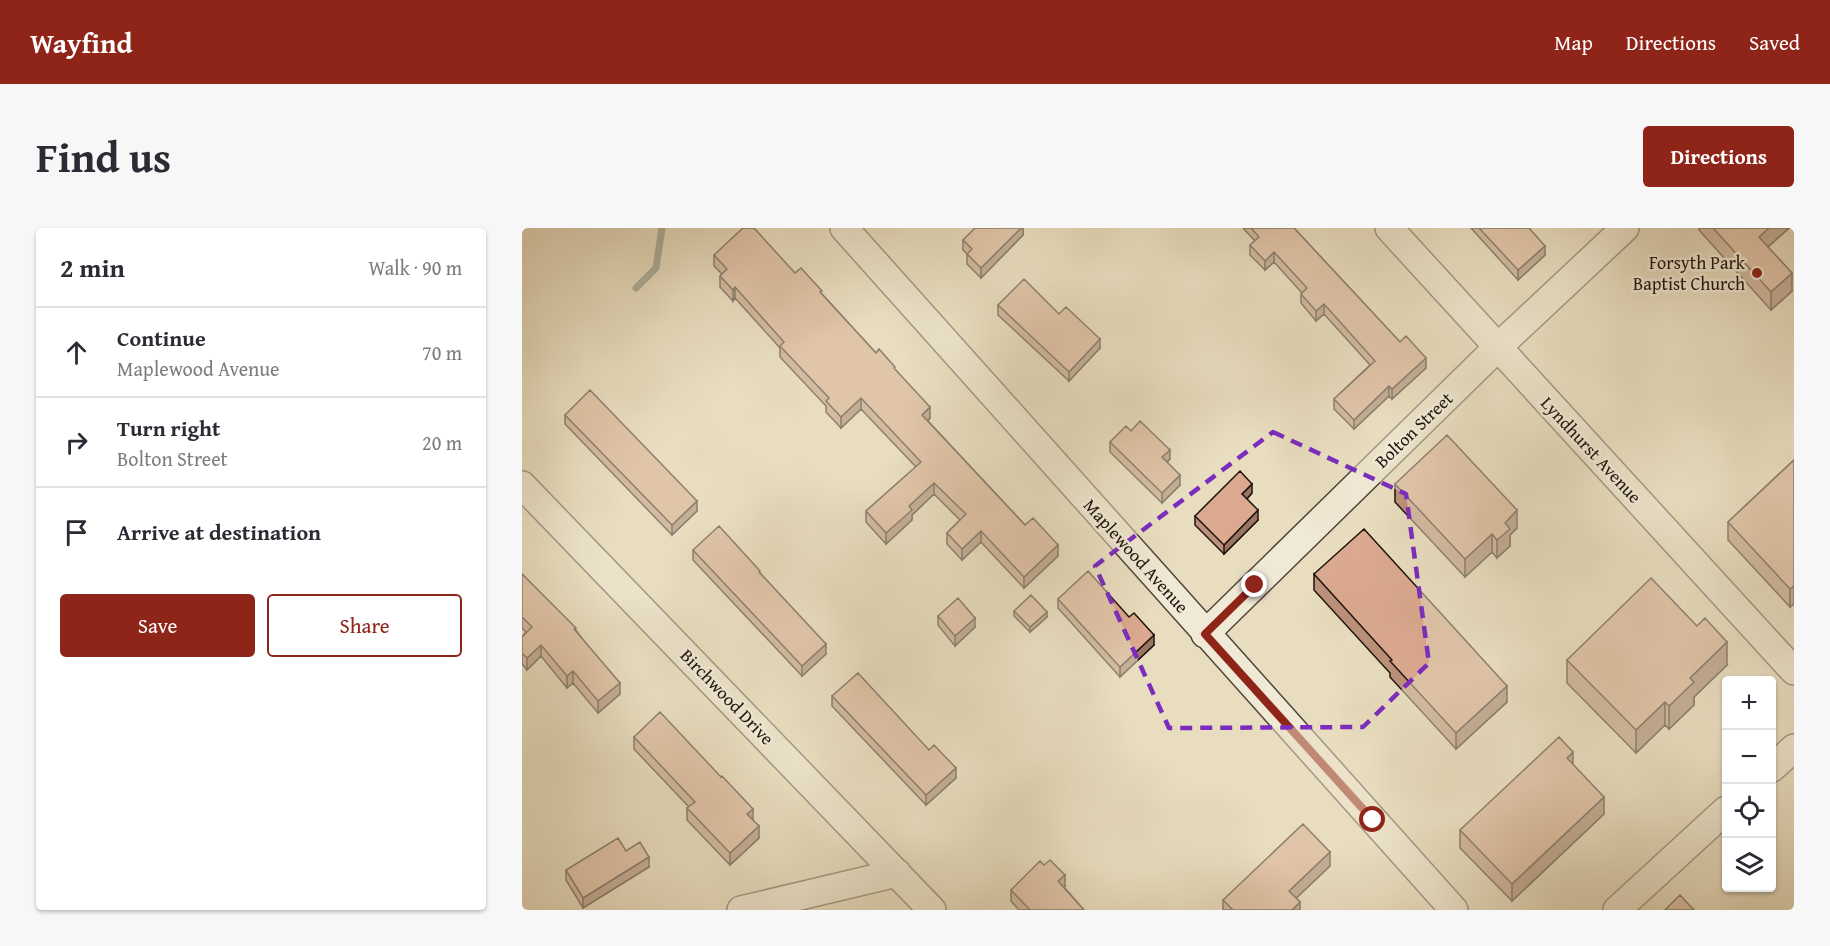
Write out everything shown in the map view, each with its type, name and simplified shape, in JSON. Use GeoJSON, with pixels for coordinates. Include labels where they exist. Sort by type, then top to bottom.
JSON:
{"type":"FeatureCollection","features":[{"type":"Feature","properties":{"kind":"street","name":"Maplewood Avenue"},"geometry":{"type":"LineString","coordinates":[[844,228],[1454,910]]}},
{"type":"Feature","properties":{"kind":"street","name":"Lyndhurst Avenue"},"geometry":{"type":"LineString","coordinates":[[1389,228],[1794,671]]}},
{"type":"Feature","properties":{"kind":"street","name":"Bolton Street"},"geometry":{"type":"LineString","coordinates":[[1205,634],[1497,348],[1625,228]]}},
{"type":"Feature","properties":{"kind":"street","name":"Birchwood Drive"},"geometry":{"type":"LineString","coordinates":[[522,485],[932,910]]}},
{"type":"Feature","properties":{"kind":"street"},"geometry":{"type":"LineString","coordinates":[[1776,764],[1794,748]]}},
{"type":"Feature","properties":{"kind":"street"},"geometry":{"type":"LineString","coordinates":[[1617,910],[1722,814]]}},
{"type":"Feature","properties":{"kind":"street"},"geometry":{"type":"LineString","coordinates":[[741,910],[897,873]]}},
{"type":"Feature","properties":{"kind":"highlighted area"},"geometry":{"type":"Polygon","coordinates":[[[1273,432],[1406,494],[1429,663],[1363,727],[1169,728],[1095,566],[1273,432]]]}},
{"type":"Feature","properties":{"kind":"building"},"geometry":{"type":"Polygon","coordinates":[[[743,228],[754,228],[795,273],[801,268],[876,353],[879,349],[930,407],[922,415],[1025,525],[1033,518],[1058,545],[1024,577],[981,531],[962,549],[947,533],[966,514],[934,483],[909,506],[912,510],[886,533],[866,511],[921,462],[861,398],[841,417],[826,401],[829,398],[780,346],[784,342],[735,287],[733,290],[720,276],[727,269],[714,255],[743,228]]]}},
{"type":"Feature","properties":{"kind":"building"},"geometry":{"type":"Polygon","coordinates":[[[975,228],[1021,228],[981,268],[967,254],[972,249],[963,240],[975,228]]]}},
{"type":"Feature","properties":{"kind":"building"},"geometry":{"type":"Polygon","coordinates":[[[1251,228],[1294,228],[1400,342],[1406,336],[1426,358],[1392,389],[1389,386],[1354,420],[1334,399],[1375,361],[1324,304],[1316,311],[1301,294],[1307,288],[1274,252],[1265,261],[1250,245],[1259,237],[1251,228]]]}},
{"type":"Feature","properties":{"kind":"building"},"geometry":{"type":"Polygon","coordinates":[[[1479,228],[1529,228],[1545,246],[1518,270],[1479,228]]]}},
{"type":"Feature","properties":{"kind":"building"},"geometry":{"type":"Polygon","coordinates":[[[1713,228],[1769,228],[1759,237],[1792,273],[1771,292],[1713,228]]]}},
{"type":"Feature","properties":{"kind":"building"},"geometry":{"type":"Polygon","coordinates":[[[1024,279],[1059,314],[1066,307],[1100,339],[1069,372],[998,305],[1024,279]]]}},
{"type":"Feature","properties":{"kind":"building"},"geometry":{"type":"Polygon","coordinates":[[[590,390],[697,501],[672,525],[565,415],[590,390]]]}},
{"type":"Feature","properties":{"kind":"building"},"geometry":{"type":"Polygon","coordinates":[[[1140,421],[1170,450],[1162,457],[1180,475],[1162,493],[1110,442],[1126,426],[1131,431],[1140,421]]]}},
{"type":"Feature","properties":{"kind":"building"},"geometry":{"type":"Polygon","coordinates":[[[1447,435],[1517,510],[1505,523],[1510,529],[1497,540],[1492,534],[1465,559],[1395,484],[1447,435]]]}},
{"type":"Feature","properties":{"kind":"building"},"geometry":{"type":"Polygon","coordinates":[[[1794,460],[1794,586],[1790,589],[1728,522],[1794,460]]]}},
{"type":"Feature","properties":{"kind":"building"},"geometry":{"type":"Polygon","coordinates":[[[1240,471],[1252,484],[1242,494],[1258,510],[1224,545],[1195,516],[1240,471]]]}},
{"type":"Feature","properties":{"kind":"building"},"geometry":{"type":"Polygon","coordinates":[[[719,526],[826,644],[802,666],[693,550],[719,526]]]}},
{"type":"Feature","properties":{"kind":"building"},"geometry":{"type":"Polygon","coordinates":[[[1364,529],[1507,686],[1456,733],[1314,574],[1364,529]]]}},
{"type":"Feature","properties":{"kind":"building"},"geometry":{"type":"Polygon","coordinates":[[[1088,571],[1129,617],[1134,613],[1154,635],[1120,667],[1058,599],[1088,571]]]}},
{"type":"Feature","properties":{"kind":"building"},"geometry":{"type":"Polygon","coordinates":[[[522,574],[576,628],[574,629],[620,683],[598,701],[573,671],[567,676],[541,645],[527,658],[522,653],[522,637],[532,627],[522,617],[522,574]]]}},
{"type":"Feature","properties":{"kind":"building"},"geometry":{"type":"Polygon","coordinates":[[[1651,578],[1697,626],[1705,618],[1727,642],[1690,678],[1694,682],[1669,706],[1665,702],[1636,730],[1567,660],[1651,578]]]}},
{"type":"Feature","properties":{"kind":"building"},"geometry":{"type":"Polygon","coordinates":[[[1031,595],[1047,612],[1030,627],[1014,611],[1031,595]]]}},
{"type":"Feature","properties":{"kind":"building"},"geometry":{"type":"Polygon","coordinates":[[[958,598],[975,618],[955,636],[938,616],[958,598]]]}},
{"type":"Feature","properties":{"kind":"building"},"geometry":{"type":"Polygon","coordinates":[[[858,673],[929,750],[934,745],[956,768],[926,795],[832,696],[858,673]]]}},
{"type":"Feature","properties":{"kind":"building"},"geometry":{"type":"Polygon","coordinates":[[[660,712],[753,809],[747,814],[759,826],[730,853],[687,808],[695,802],[634,737],[660,712]]]}},
{"type":"Feature","properties":{"kind":"building"},"geometry":{"type":"Polygon","coordinates":[[[1559,737],[1573,752],[1567,758],[1604,797],[1512,884],[1460,830],[1559,737]]]}},
{"type":"Feature","properties":{"kind":"building"},"geometry":{"type":"Polygon","coordinates":[[[1303,824],[1330,852],[1289,891],[1300,902],[1292,910],[1233,910],[1223,900],[1303,824]]]}},
{"type":"Feature","properties":{"kind":"building"},"geometry":{"type":"Polygon","coordinates":[[[618,838],[626,851],[640,842],[649,857],[583,898],[566,870],[618,838]]]}},
{"type":"Feature","properties":{"kind":"building"},"geometry":{"type":"Polygon","coordinates":[[[1050,860],[1065,875],[1058,881],[1084,910],[1030,910],[1011,890],[1040,861],[1044,865],[1050,860]]]}},
{"type":"Feature","properties":{"kind":"building"},"geometry":{"type":"Polygon","coordinates":[[[1680,895],[1694,910],[1665,910],[1680,895]]]}},
{"type":"Feature","properties":{"kind":"waterway"},"geometry":{"type":"LineString","coordinates":[[636,288],[656,268],[662,228]]}},
{"type":"Feature","properties":{"kind":"place","name":"Forsyth Park Baptist Church"},"geometry":{"type":"Point","coordinates":[1757,273]}},
{"type":"Feature","properties":{"kind":"route"},"geometry":{"type":"LineString","coordinates":[[1255,585],[1205,634],[1373,820]]}}]}
